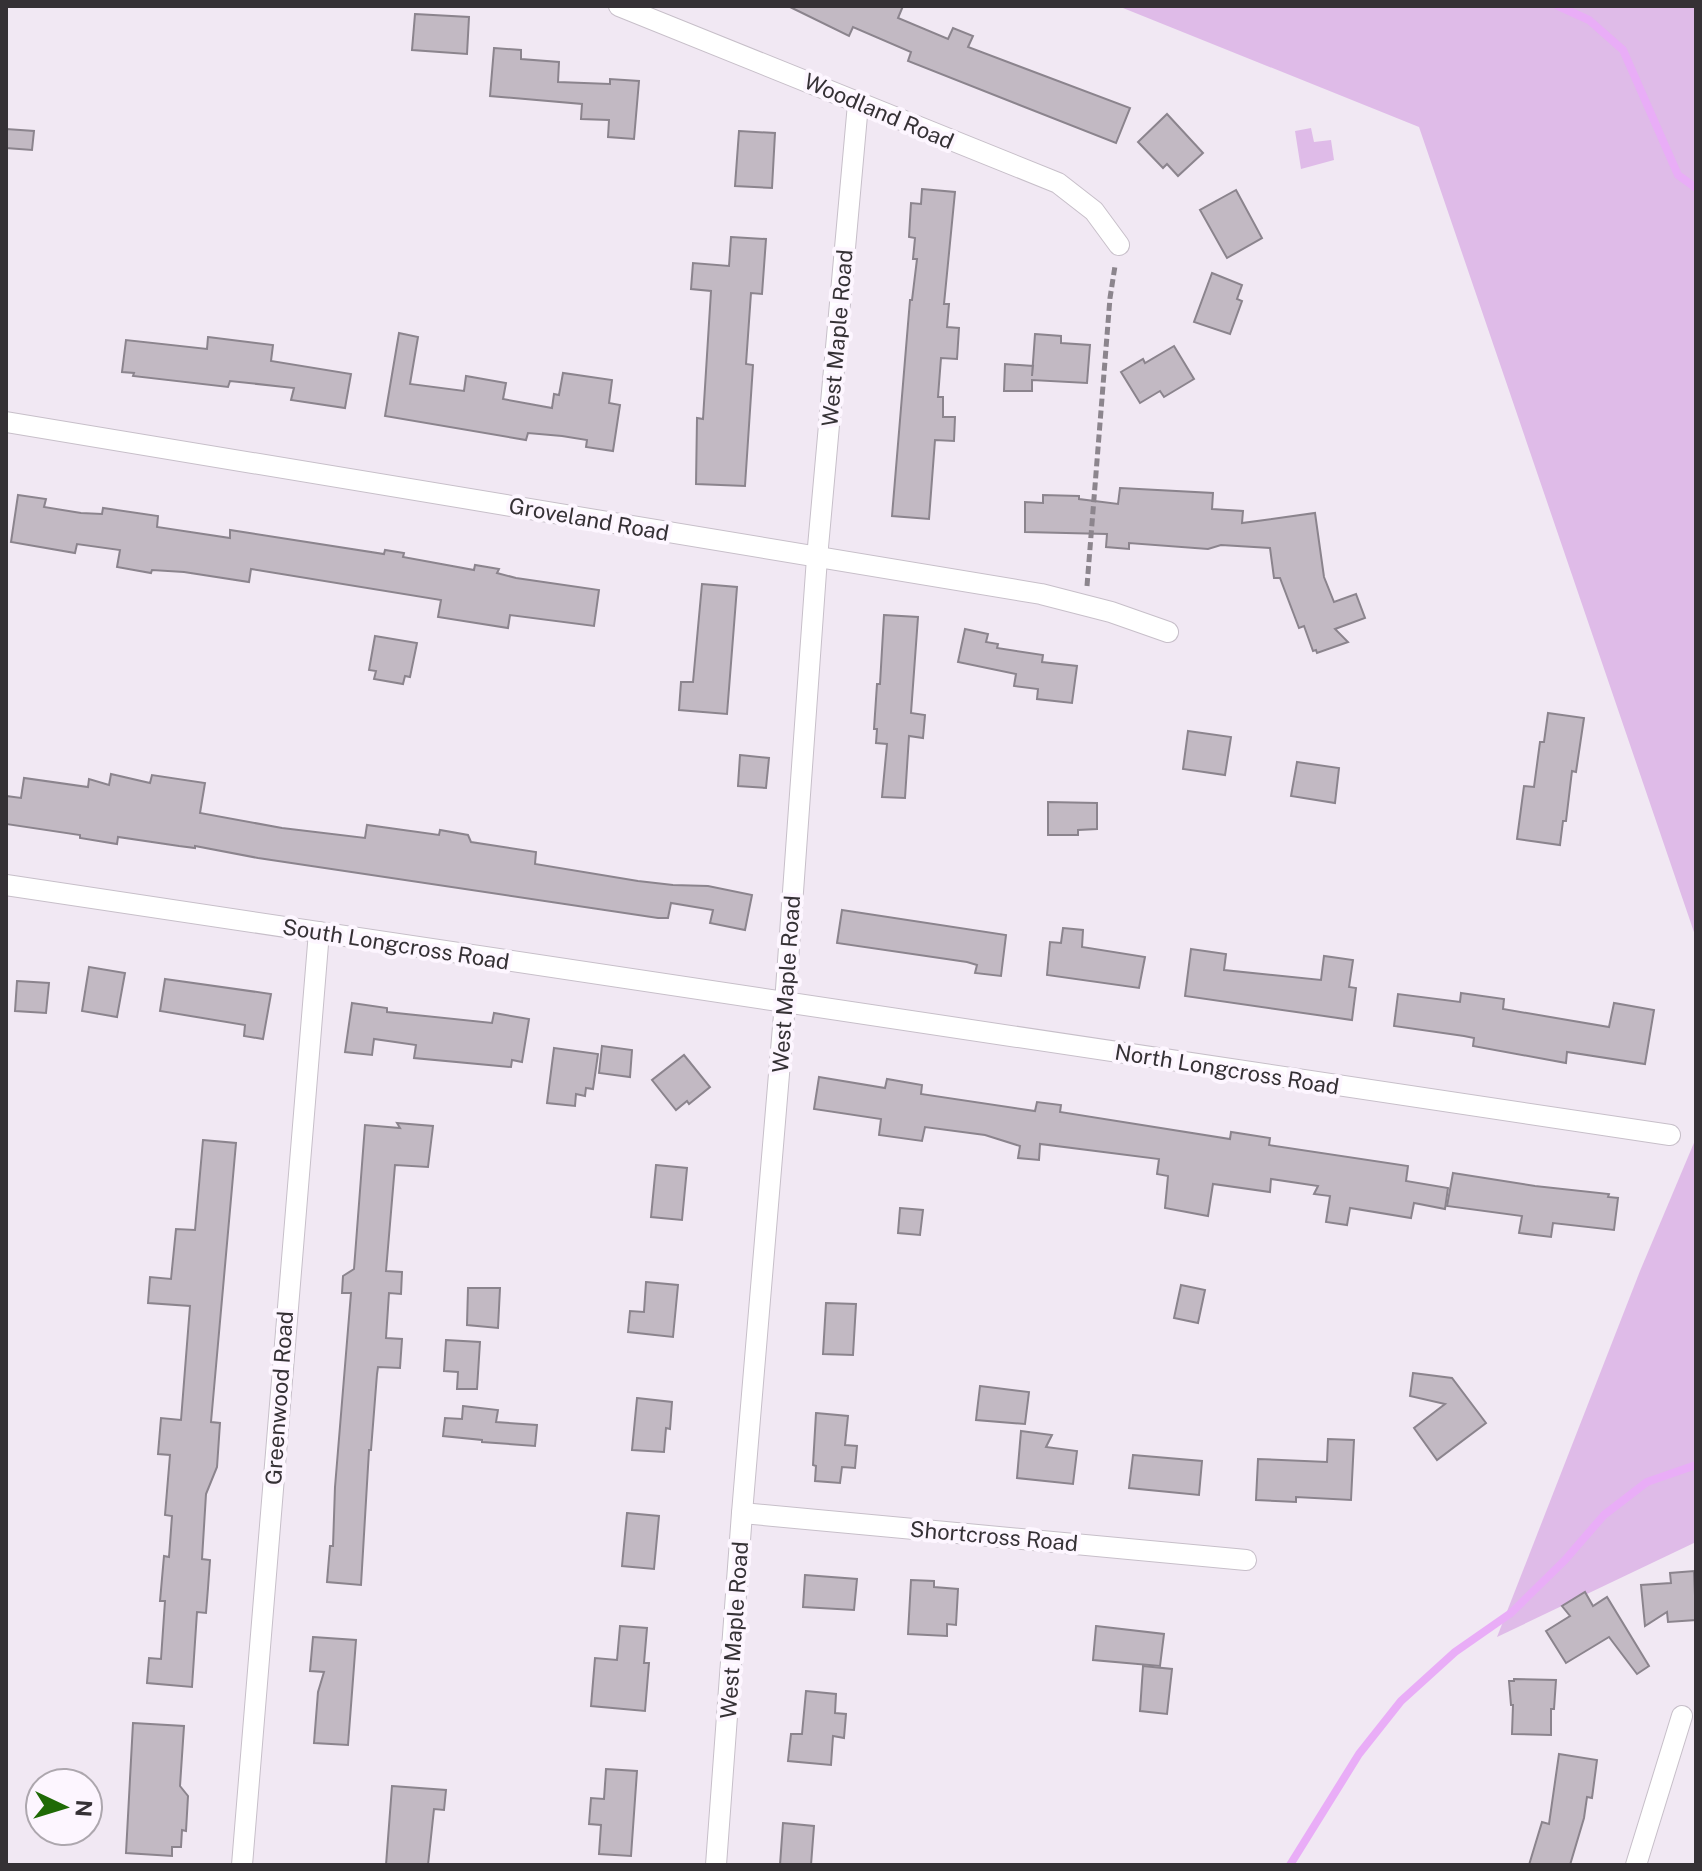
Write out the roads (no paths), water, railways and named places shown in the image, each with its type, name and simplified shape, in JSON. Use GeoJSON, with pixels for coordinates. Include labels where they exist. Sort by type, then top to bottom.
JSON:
{"type":"FeatureCollection","features":[{"type":"Feature","properties":{"kind":"street","name":"Woodland Road"},"geometry":{"type":"LineString","coordinates":[[619,6],[1058,183],[1094,211],[1119,245]]}},
{"type":"Feature","properties":{"kind":"street","name":"West Maple Road"},"geometry":{"type":"LineString","coordinates":[[716,1865],[817,558],[858,104]]}},
{"type":"Feature","properties":{"kind":"street","name":"Groveland Road"},"geometry":{"type":"LineString","coordinates":[[6,422],[1041,594],[1168,632]]}},
{"type":"Feature","properties":{"kind":"street","name":"South Longcross Road"},"geometry":{"type":"LineString","coordinates":[[6,885],[785,1003]]}},
{"type":"Feature","properties":{"kind":"street","name":"Greenwood Road"},"geometry":{"type":"LineString","coordinates":[[242,1865],[319,932]]}},
{"type":"Feature","properties":{"kind":"street","name":"North Longcross Road"},"geometry":{"type":"LineString","coordinates":[[785,1003],[1670,1135]]}},
{"type":"Feature","properties":{"kind":"street","name":"Shortcross Road"},"geometry":{"type":"LineString","coordinates":[[742,1513],[1246,1560]]}},
{"type":"Feature","properties":{"kind":"street"},"geometry":{"type":"LineString","coordinates":[[1636,1865],[1682,1716]]}},
{"type":"Feature","properties":{"kind":"waterway"},"geometry":{"type":"LineString","coordinates":[[1558,6],[1589,20],[1623,50],[1678,175],[1696,188]]}},
{"type":"Feature","properties":{"kind":"waterway"},"geometry":{"type":"LineString","coordinates":[[1290,1865],[1359,1754],[1401,1701],[1455,1652],[1511,1613],[1565,1560],[1604,1515],[1647,1482],[1696,1465]]}}]}
